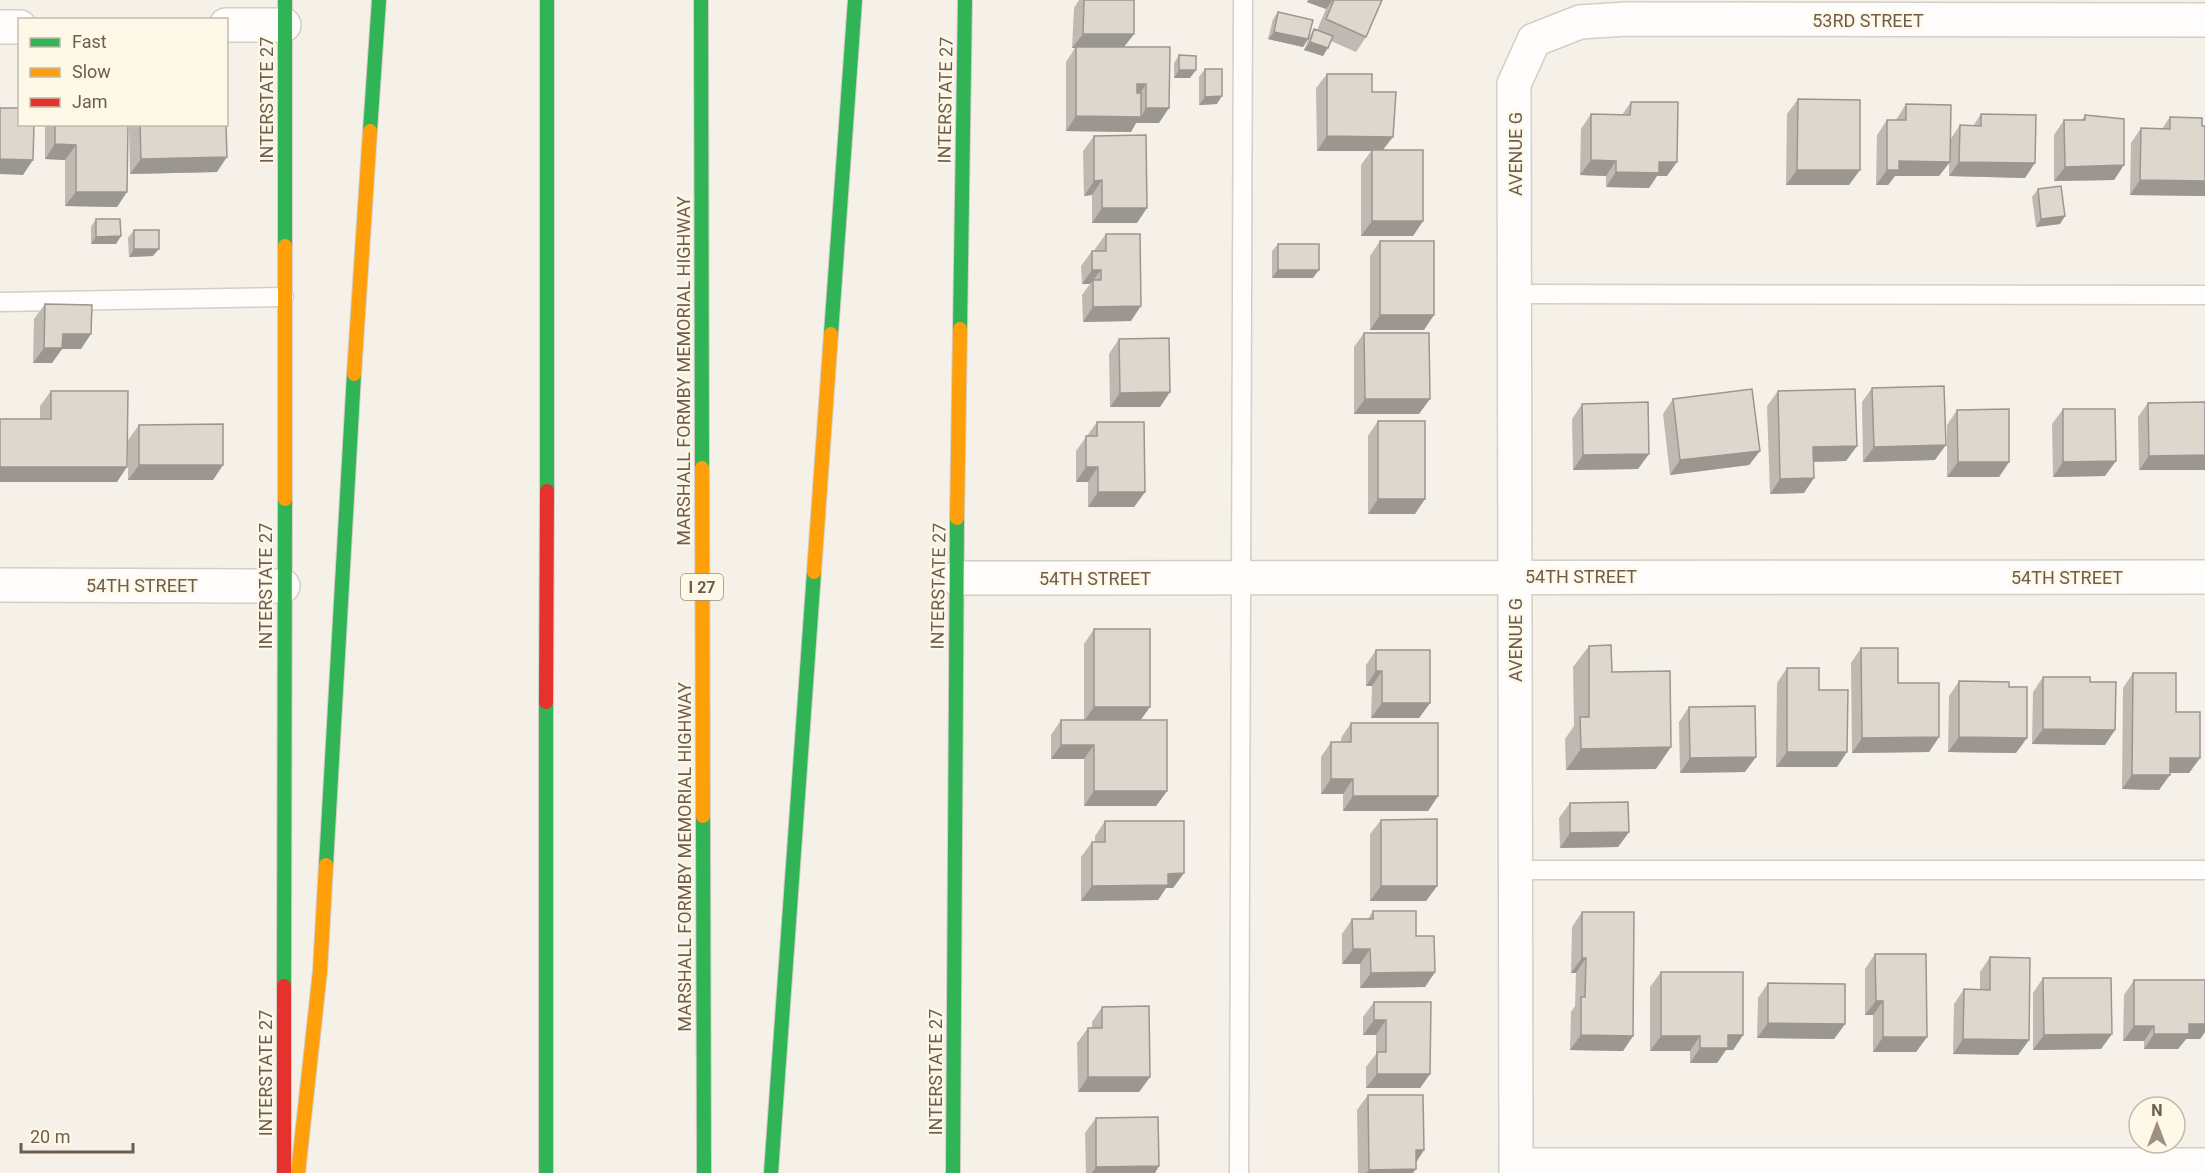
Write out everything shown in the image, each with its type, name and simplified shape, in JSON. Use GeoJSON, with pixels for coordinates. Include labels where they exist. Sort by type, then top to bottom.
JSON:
{"type":"FeatureCollection","features":[{"type":"Feature","properties":{"kind":"main road"},"geometry":{"type":"LineString","coordinates":[[298,1173],[320,971],[346,490],[379,0]]}},
{"type":"Feature","properties":{"kind":"main road"},"geometry":{"type":"LineString","coordinates":[[546,1173],[547,0]]}},
{"type":"Feature","properties":{"kind":"main road","name":"MARSHALL FORMBY MEMORIAL HIGHWAY"},"geometry":{"type":"LineString","coordinates":[[701,0],[704,1173]]}},
{"type":"Feature","properties":{"kind":"main road"},"geometry":{"type":"LineString","coordinates":[[771,1173],[855,0]]}},
{"type":"Feature","properties":{"kind":"main road","name":"INTERSTATE 27"},"geometry":{"type":"LineString","coordinates":[[953,1173],[956,578],[964,0]]}},
{"type":"Feature","properties":{"kind":"main road","name":"INTERSTATE 27"},"geometry":{"type":"LineString","coordinates":[[284,1173],[285,13]]}},
{"type":"Feature","properties":{"kind":"street"},"geometry":{"type":"LineString","coordinates":[[228,25],[285,13]]}},
{"type":"Feature","properties":{"kind":"street","name":"53RD STREET"},"geometry":{"type":"LineString","coordinates":[[1534,40],[1580,22],[1626,19],[2205,20]]}},
{"type":"Feature","properties":{"kind":"street"},"geometry":{"type":"LineString","coordinates":[[0,27],[18,27]]}},
{"type":"Feature","properties":{"kind":"street","name":"AVENUE G"},"geometry":{"type":"LineString","coordinates":[[1516,1169],[1514,84],[1534,40]]}},
{"type":"Feature","properties":{"kind":"street","name":"54TH STREET"},"geometry":{"type":"LineString","coordinates":[[956,578],[1515,576],[2205,578]]}},
{"type":"Feature","properties":{"kind":"street","name":"54TH STREET"},"geometry":{"type":"LineString","coordinates":[[0,585],[284,586]]}},
{"type":"Feature","properties":{"kind":"street"},"geometry":{"type":"LineString","coordinates":[[1516,1169],[2205,1165]]}},
{"type":"Feature","properties":{"kind":"lane"},"geometry":{"type":"LineString","coordinates":[[1239,1173],[1244,0]]}},
{"type":"Feature","properties":{"kind":"lane"},"geometry":{"type":"LineString","coordinates":[[1515,294],[2205,295]]}},
{"type":"Feature","properties":{"kind":"lane"},"geometry":{"type":"LineString","coordinates":[[0,302],[284,297]]}},
{"type":"Feature","properties":{"kind":"lane"},"geometry":{"type":"LineString","coordinates":[[1515,870],[2205,870]]}},
{"type":"Feature","properties":{"kind":"building"},"geometry":{"type":"Polygon","coordinates":[[[1084,0],[1134,0],[1134,34],[1083,34],[1084,0]]]}},
{"type":"Feature","properties":{"kind":"building"},"geometry":{"type":"Polygon","coordinates":[[[1334,0],[1382,0],[1366,37],[1326,19],[1334,0]]]}},
{"type":"Feature","properties":{"kind":"building"},"geometry":{"type":"Polygon","coordinates":[[[1278,12],[1313,20],[1308,39],[1274,32],[1278,12]]]}},
{"type":"Feature","properties":{"kind":"building"},"geometry":{"type":"Polygon","coordinates":[[[1314,29],[1333,36],[1328,48],[1310,42],[1314,29]]]}},
{"type":"Feature","properties":{"kind":"building"},"geometry":{"type":"Polygon","coordinates":[[[1076,47],[1170,47],[1169,108],[1146,108],[1146,84],[1137,84],[1137,93],[1141,93],[1141,117],[1076,116],[1076,47]]]}},
{"type":"Feature","properties":{"kind":"building"},"geometry":{"type":"Polygon","coordinates":[[[1179,55],[1196,56],[1196,70],[1179,70],[1179,55]]]}},
{"type":"Feature","properties":{"kind":"building"},"geometry":{"type":"Polygon","coordinates":[[[1205,69],[1222,69],[1222,96],[1205,97],[1205,69]]]}},
{"type":"Feature","properties":{"kind":"building"},"geometry":{"type":"Polygon","coordinates":[[[1327,74],[1372,74],[1372,92],[1396,92],[1393,137],[1327,136],[1327,74]]]}},
{"type":"Feature","properties":{"kind":"building"},"geometry":{"type":"Polygon","coordinates":[[[1798,99],[1860,100],[1860,170],[1797,170],[1798,99]]]}},
{"type":"Feature","properties":{"kind":"building"},"geometry":{"type":"Polygon","coordinates":[[[1631,102],[1678,102],[1677,162],[1659,162],[1659,173],[1616,172],[1616,161],[1591,160],[1591,114],[1630,115],[1631,102]]]}},
{"type":"Feature","properties":{"kind":"building"},"geometry":{"type":"Polygon","coordinates":[[[1906,104],[1951,105],[1950,162],[1899,161],[1899,170],[1887,170],[1887,120],[1906,120],[1906,104]]]}},
{"type":"Feature","properties":{"kind":"building"},"geometry":{"type":"Polygon","coordinates":[[[0,108],[18,108],[18,126],[34,126],[33,160],[0,159],[0,108]]]}},
{"type":"Feature","properties":{"kind":"building"},"geometry":{"type":"Polygon","coordinates":[[[1981,114],[2036,115],[2035,163],[1959,162],[1960,125],[1981,126],[1981,114]]]}},
{"type":"Feature","properties":{"kind":"building"},"geometry":{"type":"Polygon","coordinates":[[[2085,115],[2124,119],[2124,165],[2065,167],[2064,120],[2085,120],[2085,115]]]}},
{"type":"Feature","properties":{"kind":"building"},"geometry":{"type":"Polygon","coordinates":[[[2170,117],[2202,118],[2202,126],[2205,126],[2205,181],[2140,180],[2141,128],[2170,129],[2170,117]]]}},
{"type":"Feature","properties":{"kind":"building"},"geometry":{"type":"Polygon","coordinates":[[[55,126],[128,126],[127,192],[76,192],[76,145],[55,144],[55,126]]]}},
{"type":"Feature","properties":{"kind":"building"},"geometry":{"type":"Polygon","coordinates":[[[140,126],[226,126],[227,157],[141,159],[140,126]]]}},
{"type":"Feature","properties":{"kind":"building"},"geometry":{"type":"Polygon","coordinates":[[[1146,135],[1147,208],[1102,208],[1102,180],[1094,181],[1094,136],[1146,135]]]}},
{"type":"Feature","properties":{"kind":"building"},"geometry":{"type":"Polygon","coordinates":[[[1372,150],[1423,150],[1423,221],[1372,221],[1372,150]]]}},
{"type":"Feature","properties":{"kind":"building"},"geometry":{"type":"Polygon","coordinates":[[[2061,186],[2065,216],[2041,219],[2038,189],[2061,186]]]}},
{"type":"Feature","properties":{"kind":"building"},"geometry":{"type":"Polygon","coordinates":[[[96,219],[120,219],[121,236],[96,237],[96,219]]]}},
{"type":"Feature","properties":{"kind":"building"},"geometry":{"type":"Polygon","coordinates":[[[134,230],[159,230],[159,249],[134,249],[134,230]]]}},
{"type":"Feature","properties":{"kind":"building"},"geometry":{"type":"Polygon","coordinates":[[[1106,234],[1140,234],[1141,306],[1093,307],[1093,280],[1101,280],[1101,270],[1092,270],[1092,251],[1106,251],[1106,234]]]}},
{"type":"Feature","properties":{"kind":"building"},"geometry":{"type":"Polygon","coordinates":[[[1380,241],[1434,241],[1434,315],[1380,315],[1380,241]]]}},
{"type":"Feature","properties":{"kind":"building"},"geometry":{"type":"Polygon","coordinates":[[[1278,244],[1319,244],[1319,270],[1278,270],[1278,244]]]}},
{"type":"Feature","properties":{"kind":"building"},"geometry":{"type":"Polygon","coordinates":[[[45,304],[92,305],[91,334],[63,334],[62,348],[44,348],[45,304]]]}},
{"type":"Feature","properties":{"kind":"building"},"geometry":{"type":"Polygon","coordinates":[[[1364,333],[1429,333],[1430,399],[1365,399],[1364,333]]]}},
{"type":"Feature","properties":{"kind":"building"},"geometry":{"type":"Polygon","coordinates":[[[1169,338],[1170,392],[1120,393],[1119,339],[1169,338]]]}},
{"type":"Feature","properties":{"kind":"building"},"geometry":{"type":"Polygon","coordinates":[[[1944,386],[1946,445],[1874,447],[1872,388],[1944,386]]]}},
{"type":"Feature","properties":{"kind":"building"},"geometry":{"type":"Polygon","coordinates":[[[1752,389],[1760,451],[1680,460],[1673,399],[1752,389]]]}},
{"type":"Feature","properties":{"kind":"building"},"geometry":{"type":"Polygon","coordinates":[[[1855,389],[1857,446],[1813,447],[1814,478],[1780,479],[1778,391],[1855,389]]]}},
{"type":"Feature","properties":{"kind":"building"},"geometry":{"type":"Polygon","coordinates":[[[51,391],[128,391],[127,467],[0,467],[0,419],[51,419],[51,391]]]}},
{"type":"Feature","properties":{"kind":"building"},"geometry":{"type":"Polygon","coordinates":[[[1648,402],[1649,454],[1583,455],[1582,404],[1648,402]]]}},
{"type":"Feature","properties":{"kind":"building"},"geometry":{"type":"Polygon","coordinates":[[[2205,402],[2205,455],[2149,456],[2148,403],[2205,402]]]}},
{"type":"Feature","properties":{"kind":"building"},"geometry":{"type":"Polygon","coordinates":[[[2009,409],[2009,462],[1958,462],[1957,410],[2009,409]]]}},
{"type":"Feature","properties":{"kind":"building"},"geometry":{"type":"Polygon","coordinates":[[[2063,409],[2115,409],[2116,461],[2063,462],[2063,409]]]}},
{"type":"Feature","properties":{"kind":"building"},"geometry":{"type":"Polygon","coordinates":[[[1378,421],[1425,421],[1425,499],[1378,499],[1378,421]]]}},
{"type":"Feature","properties":{"kind":"building"},"geometry":{"type":"Polygon","coordinates":[[[1097,422],[1144,422],[1145,492],[1098,492],[1098,467],[1086,467],[1086,436],[1097,436],[1097,422]]]}},
{"type":"Feature","properties":{"kind":"building"},"geometry":{"type":"Polygon","coordinates":[[[223,424],[223,465],[139,465],[139,425],[223,424]]]}},
{"type":"Feature","properties":{"kind":"building"},"geometry":{"type":"Polygon","coordinates":[[[1094,629],[1150,629],[1150,707],[1094,707],[1094,629]]]}},
{"type":"Feature","properties":{"kind":"building"},"geometry":{"type":"Polygon","coordinates":[[[1611,645],[1612,672],[1670,671],[1671,747],[1581,749],[1580,717],[1589,717],[1589,646],[1611,645]]]}},
{"type":"Feature","properties":{"kind":"building"},"geometry":{"type":"Polygon","coordinates":[[[1861,648],[1898,648],[1898,683],[1939,683],[1939,737],[1862,738],[1861,648]]]}},
{"type":"Feature","properties":{"kind":"building"},"geometry":{"type":"Polygon","coordinates":[[[1376,650],[1430,650],[1430,703],[1382,703],[1382,671],[1376,671],[1376,650]]]}},
{"type":"Feature","properties":{"kind":"building"},"geometry":{"type":"Polygon","coordinates":[[[1787,668],[1819,668],[1819,690],[1848,690],[1847,752],[1787,752],[1787,668]]]}},
{"type":"Feature","properties":{"kind":"building"},"geometry":{"type":"Polygon","coordinates":[[[2133,673],[2176,673],[2176,712],[2200,712],[2200,758],[2170,758],[2170,775],[2132,775],[2133,673]]]}},
{"type":"Feature","properties":{"kind":"building"},"geometry":{"type":"Polygon","coordinates":[[[2043,677],[2090,677],[2090,682],[2116,682],[2115,730],[2043,729],[2043,677]]]}},
{"type":"Feature","properties":{"kind":"building"},"geometry":{"type":"Polygon","coordinates":[[[1959,681],[2009,682],[2009,687],[2027,687],[2027,738],[1959,737],[1959,681]]]}},
{"type":"Feature","properties":{"kind":"building"},"geometry":{"type":"Polygon","coordinates":[[[1755,706],[1756,757],[1690,758],[1689,707],[1755,706]]]}},
{"type":"Feature","properties":{"kind":"building"},"geometry":{"type":"Polygon","coordinates":[[[1061,720],[1167,720],[1167,791],[1094,791],[1094,745],[1061,745],[1061,720]]]}},
{"type":"Feature","properties":{"kind":"building"},"geometry":{"type":"Polygon","coordinates":[[[1351,723],[1438,723],[1438,796],[1353,796],[1353,779],[1331,779],[1331,742],[1351,742],[1351,723]]]}},
{"type":"Feature","properties":{"kind":"building"},"geometry":{"type":"Polygon","coordinates":[[[1628,802],[1629,832],[1570,833],[1570,803],[1628,802]]]}},
{"type":"Feature","properties":{"kind":"building"},"geometry":{"type":"Polygon","coordinates":[[[1437,819],[1437,886],[1381,886],[1381,820],[1437,819]]]}},
{"type":"Feature","properties":{"kind":"building"},"geometry":{"type":"Polygon","coordinates":[[[1105,821],[1184,821],[1184,873],[1168,874],[1168,885],[1092,886],[1092,842],[1105,842],[1105,821]]]}},
{"type":"Feature","properties":{"kind":"building"},"geometry":{"type":"Polygon","coordinates":[[[1373,911],[1416,911],[1416,936],[1434,936],[1435,972],[1371,973],[1370,949],[1353,949],[1352,919],[1373,919],[1373,911]]]}},
{"type":"Feature","properties":{"kind":"building"},"geometry":{"type":"Polygon","coordinates":[[[1582,912],[1634,912],[1633,1036],[1581,1035],[1581,997],[1585,997],[1586,958],[1582,958],[1582,912]]]}},
{"type":"Feature","properties":{"kind":"building"},"geometry":{"type":"Polygon","coordinates":[[[1875,954],[1926,954],[1927,1037],[1883,1037],[1883,1001],[1876,1001],[1875,954]]]}},
{"type":"Feature","properties":{"kind":"building"},"geometry":{"type":"Polygon","coordinates":[[[1990,957],[2030,958],[2029,1040],[1963,1039],[1964,989],[1990,990],[1990,957]]]}},
{"type":"Feature","properties":{"kind":"building"},"geometry":{"type":"Polygon","coordinates":[[[1661,972],[1743,972],[1743,1035],[1728,1035],[1728,1048],[1700,1048],[1700,1036],[1661,1036],[1661,972]]]}},
{"type":"Feature","properties":{"kind":"building"},"geometry":{"type":"Polygon","coordinates":[[[2043,978],[2111,978],[2112,1034],[2044,1035],[2043,978]]]}},
{"type":"Feature","properties":{"kind":"building"},"geometry":{"type":"Polygon","coordinates":[[[2134,980],[2205,980],[2205,1024],[2189,1024],[2189,1034],[2154,1034],[2154,1026],[2134,1026],[2134,980]]]}},
{"type":"Feature","properties":{"kind":"building"},"geometry":{"type":"Polygon","coordinates":[[[1768,983],[1845,984],[1845,1024],[1768,1023],[1768,983]]]}},
{"type":"Feature","properties":{"kind":"building"},"geometry":{"type":"Polygon","coordinates":[[[1374,1002],[1431,1002],[1430,1074],[1377,1074],[1377,1052],[1386,1052],[1386,1020],[1374,1020],[1374,1002]]]}},
{"type":"Feature","properties":{"kind":"building"},"geometry":{"type":"Polygon","coordinates":[[[1149,1006],[1150,1077],[1088,1077],[1088,1028],[1102,1028],[1102,1007],[1149,1006]]]}},
{"type":"Feature","properties":{"kind":"building"},"geometry":{"type":"Polygon","coordinates":[[[1368,1095],[1423,1095],[1424,1150],[1416,1150],[1416,1169],[1369,1170],[1368,1095]]]}},
{"type":"Feature","properties":{"kind":"building"},"geometry":{"type":"Polygon","coordinates":[[[1158,1117],[1159,1166],[1096,1167],[1096,1118],[1158,1117]]]}},
{"type":"Feature","properties":{"kind":"traffic: fast"},"geometry":{"type":"LineString","coordinates":[[285,0],[285,246]]}},
{"type":"Feature","properties":{"kind":"traffic: fast"},"geometry":{"type":"LineString","coordinates":[[370,131],[379,0]]}},
{"type":"Feature","properties":{"kind":"traffic: fast"},"geometry":{"type":"LineString","coordinates":[[547,0],[547,491]]}},
{"type":"Feature","properties":{"kind":"traffic: fast"},"geometry":{"type":"LineString","coordinates":[[701,0],[702,468]]}},
{"type":"Feature","properties":{"kind":"traffic: fast"},"geometry":{"type":"LineString","coordinates":[[831,334],[855,0]]}},
{"type":"Feature","properties":{"kind":"traffic: fast"},"geometry":{"type":"LineString","coordinates":[[960,329],[965,0]]}},
{"type":"Feature","properties":{"kind":"traffic: fast"},"geometry":{"type":"LineString","coordinates":[[326,865],[354,374]]}},
{"type":"Feature","properties":{"kind":"traffic: fast"},"geometry":{"type":"LineString","coordinates":[[284,986],[285,499]]}},
{"type":"Feature","properties":{"kind":"traffic: fast"},"geometry":{"type":"LineString","coordinates":[[953,1173],[957,518]]}},
{"type":"Feature","properties":{"kind":"traffic: fast"},"geometry":{"type":"LineString","coordinates":[[771,1173],[814,572]]}},
{"type":"Feature","properties":{"kind":"traffic: fast"},"geometry":{"type":"LineString","coordinates":[[546,702],[546,1173]]}},
{"type":"Feature","properties":{"kind":"traffic: fast"},"geometry":{"type":"LineString","coordinates":[[703,816],[704,1173]]}},
{"type":"Feature","properties":{"kind":"traffic: slow"},"geometry":{"type":"LineString","coordinates":[[354,374],[370,131]]}},
{"type":"Feature","properties":{"kind":"traffic: slow"},"geometry":{"type":"LineString","coordinates":[[285,246],[285,499]]}},
{"type":"Feature","properties":{"kind":"traffic: slow"},"geometry":{"type":"LineString","coordinates":[[957,518],[960,329]]}},
{"type":"Feature","properties":{"kind":"traffic: slow"},"geometry":{"type":"LineString","coordinates":[[814,572],[831,334]]}},
{"type":"Feature","properties":{"kind":"traffic: slow"},"geometry":{"type":"LineString","coordinates":[[702,468],[703,816]]}},
{"type":"Feature","properties":{"kind":"traffic: slow"},"geometry":{"type":"LineString","coordinates":[[298,1173],[320,971],[326,865]]}},
{"type":"Feature","properties":{"kind":"traffic: jam"},"geometry":{"type":"LineString","coordinates":[[546,702],[547,491]]}},
{"type":"Feature","properties":{"kind":"traffic: jam"},"geometry":{"type":"LineString","coordinates":[[284,986],[284,1173]]}}]}
